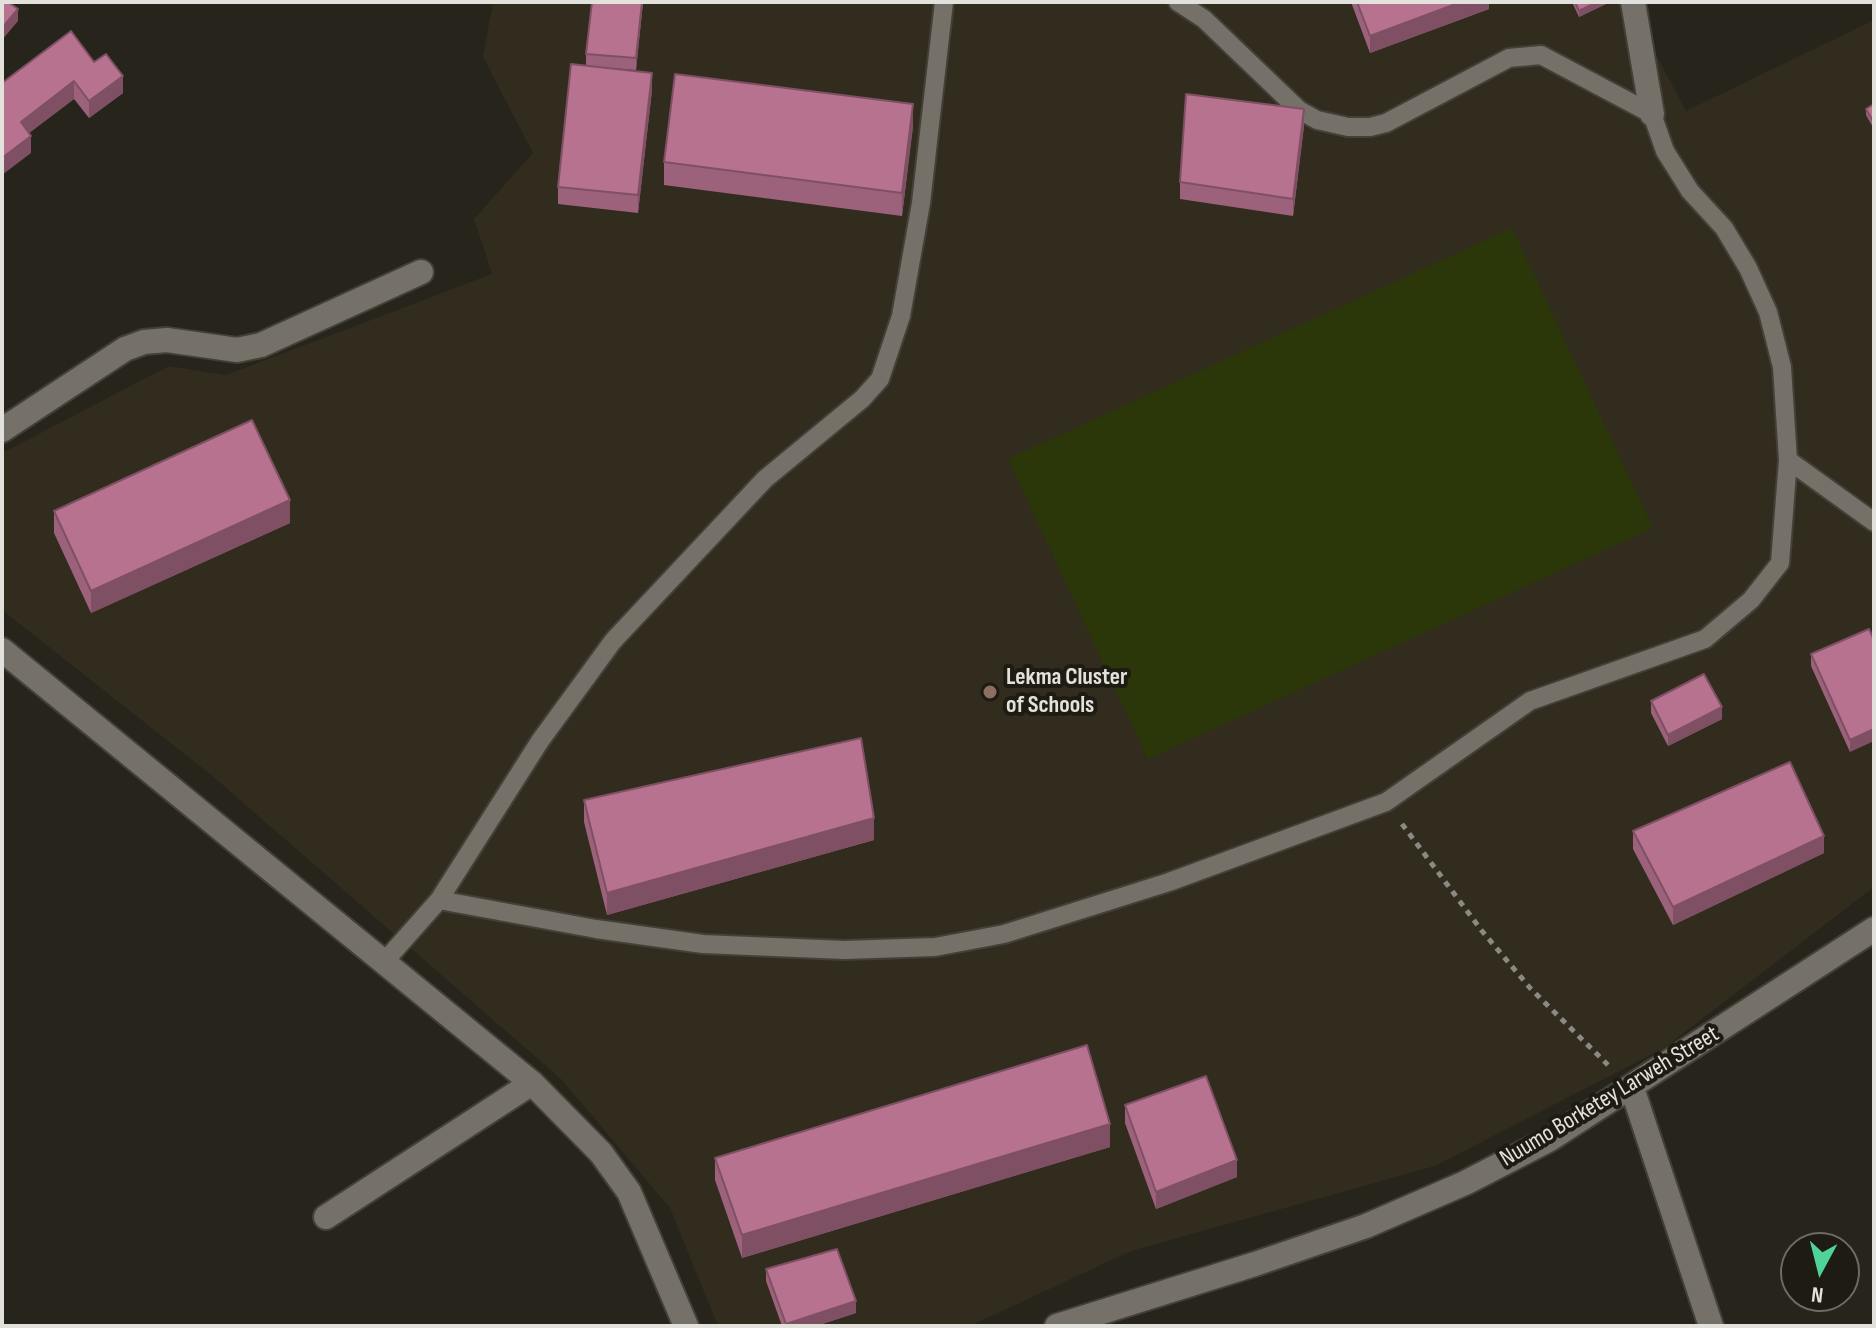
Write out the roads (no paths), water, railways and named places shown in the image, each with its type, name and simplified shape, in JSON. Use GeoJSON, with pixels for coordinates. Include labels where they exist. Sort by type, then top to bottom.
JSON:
{"type":"FeatureCollection","features":[{"type":"Feature","properties":{"kind":"street"},"geometry":{"type":"LineString","coordinates":[[1633,2],[1652,114]]}},
{"type":"Feature","properties":{"kind":"street"},"geometry":{"type":"LineString","coordinates":[[2,430],[125,349],[167,340],[237,350],[261,345],[421,272]]}},
{"type":"Feature","properties":{"kind":"street"},"geometry":{"type":"LineString","coordinates":[[2,650],[532,1083],[601,1153],[629,1192],[686,1326]]}},
{"type":"Feature","properties":{"kind":"street","name":"Nuumo Borketey Larweh Street"},"geometry":{"type":"LineString","coordinates":[[1057,1326],[1366,1226],[1465,1183],[1536,1147],[1632,1088],[1874,929]]}},
{"type":"Feature","properties":{"kind":"street"},"geometry":{"type":"LineString","coordinates":[[326,1217],[532,1083]]}},
{"type":"Feature","properties":{"kind":"street"},"geometry":{"type":"LineString","coordinates":[[1632,1088],[1711,1326]]}},
{"type":"Feature","properties":{"kind":"lane"},"geometry":{"type":"LineString","coordinates":[[385,961],[439,900],[540,741],[613,641],[765,479],[862,399],[880,379],[901,316],[921,203],[944,2]]}},
{"type":"Feature","properties":{"kind":"lane"},"geometry":{"type":"LineString","coordinates":[[439,900],[596,929],[703,944],[844,950],[935,947],[1004,934],[1169,882],[1386,802],[1530,701],[1705,639],[1751,600],[1780,563],[1788,460],[1782,367],[1768,312],[1748,268],[1724,228],[1690,191],[1665,151],[1652,114],[1541,55],[1509,58],[1386,123],[1348,127],[1317,120],[1299,110],[1204,19],[1178,2]]}},
{"type":"Feature","properties":{"kind":"lane"},"geometry":{"type":"LineString","coordinates":[[1788,460],[1874,522]]}},
{"type":"Feature","properties":{"kind":"place","name":"Lekma Cluster of Schools"},"geometry":{"type":"Point","coordinates":[990,692]}}]}
